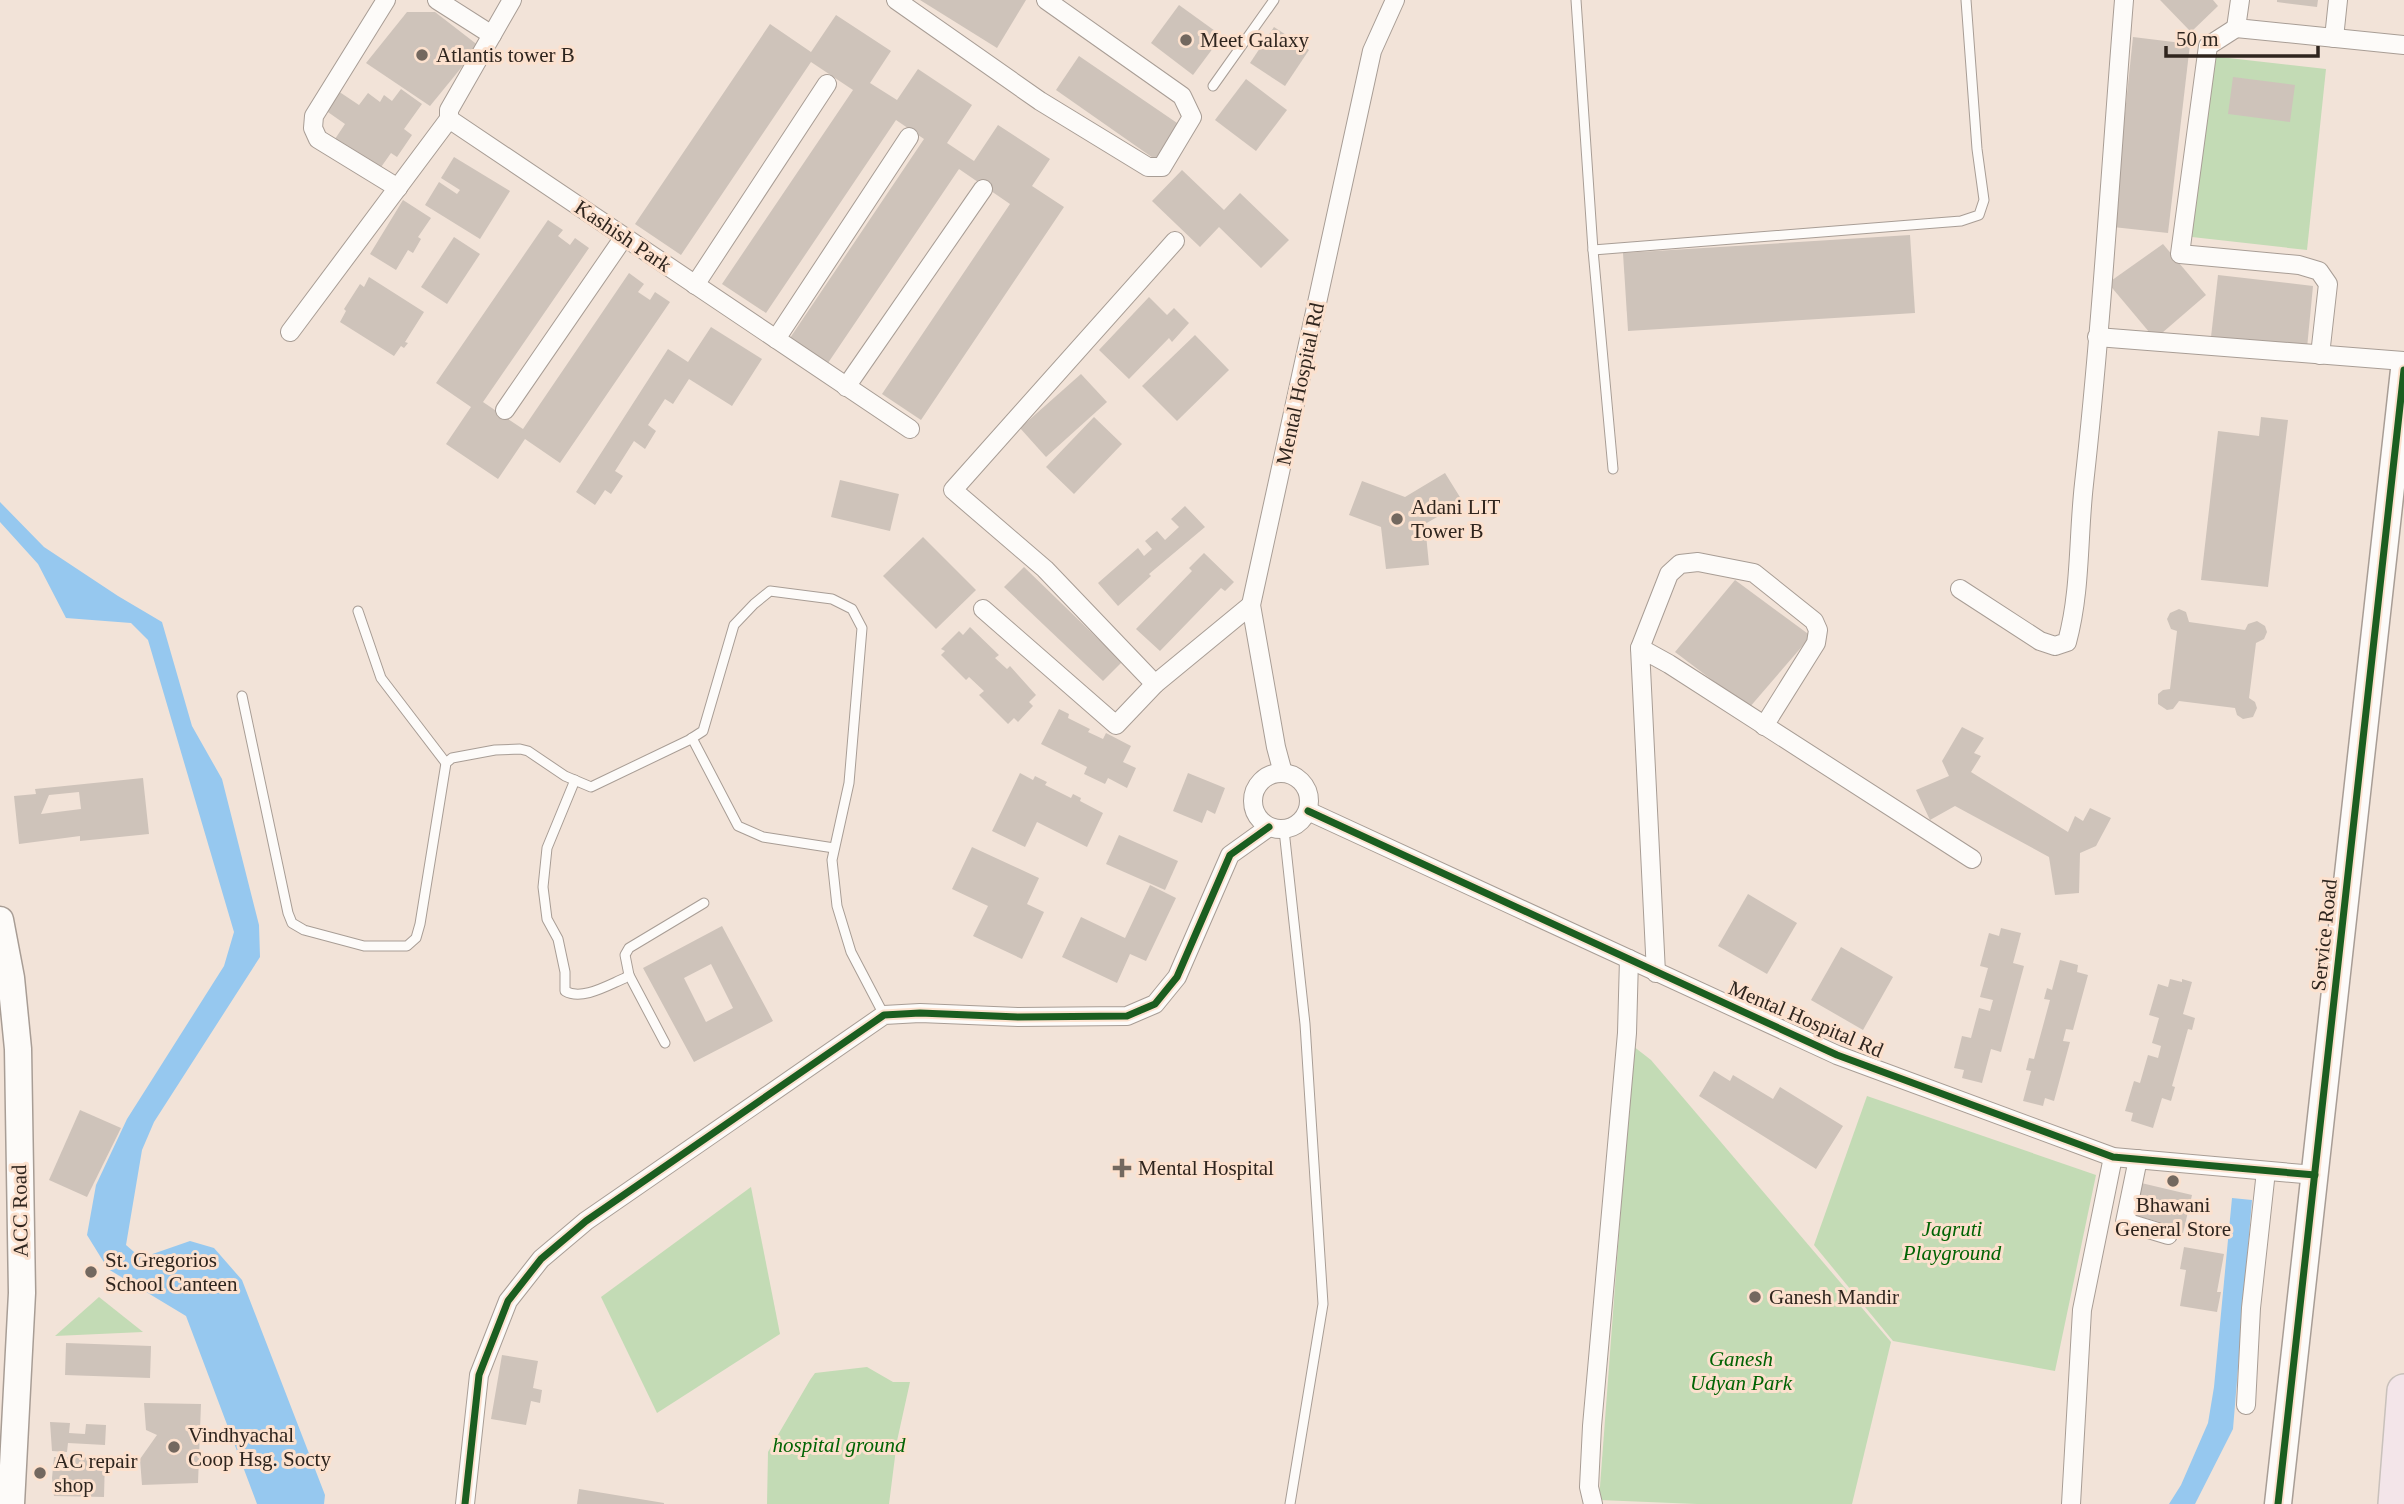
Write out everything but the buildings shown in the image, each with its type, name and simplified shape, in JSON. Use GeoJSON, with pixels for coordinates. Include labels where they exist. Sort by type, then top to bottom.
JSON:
{"type":"FeatureCollection","features":[{"type":"Feature","properties":{"kind":"highway"},"geometry":{"type":"LineString","coordinates":[[2395,1504],[2404,1391]]}},
{"type":"Feature","properties":{"kind":"street"},"geometry":{"type":"LineString","coordinates":[[386,0],[314,116],[313,128],[318,139],[398,188]]}},
{"type":"Feature","properties":{"kind":"street"},"geometry":{"type":"LineString","coordinates":[[437,0],[492,35]]}},
{"type":"Feature","properties":{"kind":"street"},"geometry":{"type":"LineString","coordinates":[[290,332],[449,119],[449,110],[512,0]]}},
{"type":"Feature","properties":{"kind":"street"},"geometry":{"type":"LineString","coordinates":[[898,0],[1040,101],[1148,167],[1161,167],[1192,117],[1182,96],[1045,0]]}},
{"type":"Feature","properties":{"kind":"street","name":"Mental Hospital Rd"},"geometry":{"type":"LineString","coordinates":[[1283,773],[1251,606],[1372,51],[1395,0]]}},
{"type":"Feature","properties":{"kind":"street"},"geometry":{"type":"LineString","coordinates":[[1960,589],[2040,640],[2055,646],[2067,642],[2074,617],[2124,0]]}},
{"type":"Feature","properties":{"kind":"street"},"geometry":{"type":"LineString","coordinates":[[2236,28],[2240,0]]}},
{"type":"Feature","properties":{"kind":"street"},"geometry":{"type":"LineString","coordinates":[[2334,38],[2338,0]]}},
{"type":"Feature","properties":{"kind":"street"},"geometry":{"type":"LineString","coordinates":[[2320,355],[2328,284],[2319,271],[2299,265],[2180,254],[2208,46],[2236,28],[2404,45]]}},
{"type":"Feature","properties":{"kind":"street"},"geometry":{"type":"LineString","coordinates":[[695,285],[827,84]]}},
{"type":"Feature","properties":{"kind":"street","name":"Kashish Park"},"geometry":{"type":"LineString","coordinates":[[449,119],[909,429]]}},
{"type":"Feature","properties":{"kind":"street"},"geometry":{"type":"LineString","coordinates":[[776,339],[909,137]]}},
{"type":"Feature","properties":{"kind":"street"},"geometry":{"type":"LineString","coordinates":[[846,387],[983,189]]}},
{"type":"Feature","properties":{"kind":"street"},"geometry":{"type":"LineString","coordinates":[[505,410],[624,237]]}},
{"type":"Feature","properties":{"kind":"street"},"geometry":{"type":"LineString","coordinates":[[1155,684],[1045,569],[953,490],[1175,241]]}},
{"type":"Feature","properties":{"kind":"street"},"geometry":{"type":"LineString","coordinates":[[2097,337],[2404,361]]}},
{"type":"Feature","properties":{"kind":"street","name":"Service Road"},"geometry":{"type":"LineString","coordinates":[[2278,1504],[2404,370]]}},
{"type":"Feature","properties":{"kind":"street"},"geometry":{"type":"LineString","coordinates":[[1656,973],[1640,648],[1669,574],[1680,564],[1698,562],[1754,573],[1814,621],[1818,630],[1816,643],[1765,726]]}},
{"type":"Feature","properties":{"kind":"street"},"geometry":{"type":"LineString","coordinates":[[983,609],[1116,724],[1155,684],[1251,606]]}},
{"type":"Feature","properties":{"kind":"street"},"geometry":{"type":"LineString","coordinates":[[1640,648],[1972,859]]}},
{"type":"Feature","properties":{"kind":"street"},"geometry":{"type":"LineString","coordinates":[[465,1504],[480,1375],[508,1301],[541,1259],[586,1221],[884,1014],[1127,1016],[1155,1004],[1177,977],[1230,855],[1277,828],[1301,821],[1308,811],[1309,794],[1305,786],[1298,779],[1283,773],[1272,774],[1264,779],[1254,793],[1254,811],[1259,819],[1277,828]]}},
{"type":"Feature","properties":{"kind":"street","name":"Mental Hospital Rd"},"geometry":{"type":"LineString","coordinates":[[1308,811],[1837,1055],[2113,1157],[2315,1175]]}},
{"type":"Feature","properties":{"kind":"street","name":"ACC Road"},"geometry":{"type":"LineString","coordinates":[[0,920],[11,978],[18,1049],[22,1293],[10,1504]]}},
{"type":"Feature","properties":{"kind":"street"},"geometry":{"type":"LineString","coordinates":[[1593,1504],[1589,1487],[1592,1426],[1626,1046],[1629,959]]}},
{"type":"Feature","properties":{"kind":"street"},"geometry":{"type":"LineString","coordinates":[[2071,1504],[2082,1310],[2113,1157]]}},
{"type":"Feature","properties":{"kind":"street"},"geometry":{"type":"LineString","coordinates":[[2138,1159],[2125,1222],[2168,1235]]}},
{"type":"Feature","properties":{"kind":"street"},"geometry":{"type":"LineString","coordinates":[[2246,1405],[2250,1308],[2266,1171]]}},
{"type":"Feature","properties":{"kind":"lane"},"geometry":{"type":"LineString","coordinates":[[1213,86],[1274,0]]}},
{"type":"Feature","properties":{"kind":"lane"},"geometry":{"type":"LineString","coordinates":[[1576,0],[1593,250],[1613,469]]}},
{"type":"Feature","properties":{"kind":"lane"},"geometry":{"type":"LineString","coordinates":[[1593,250],[1961,221],[1979,215],[1984,200],[1977,149],[1966,0]]}},
{"type":"Feature","properties":{"kind":"lane"},"geometry":{"type":"LineString","coordinates":[[242,696],[292,923],[304,930],[364,946],[407,946],[416,937],[446,763],[452,758],[495,750],[520,749],[528,751],[565,776],[591,787],[703,731],[734,625],[754,604],[770,592],[832,599],[852,610],[862,628],[849,783],[832,860],[837,906],[851,952],[884,1014]]}},
{"type":"Feature","properties":{"kind":"lane"},"geometry":{"type":"LineString","coordinates":[[358,611],[381,678],[446,763]]}},
{"type":"Feature","properties":{"kind":"lane"},"geometry":{"type":"LineString","coordinates":[[692,738],[738,826],[763,837],[834,848]]}},
{"type":"Feature","properties":{"kind":"lane"},"geometry":{"type":"LineString","coordinates":[[575,780],[547,848],[543,887],[547,919],[558,939],[565,972],[565,991],[571,995],[583,994],[629,975]]}},
{"type":"Feature","properties":{"kind":"lane"},"geometry":{"type":"LineString","coordinates":[[1277,828],[1305,1024],[1323,1304],[1290,1504]]}},
{"type":"Feature","properties":{"kind":"lane"},"geometry":{"type":"LineString","coordinates":[[665,1043],[629,975],[625,955],[629,948],[704,904]]}},
{"type":"Feature","properties":{"kind":"green space"},"geometry":{"type":"Polygon","coordinates":[[[2211,56],[2326,69],[2307,250],[2192,237],[2211,56]]]}},
{"type":"Feature","properties":{"kind":"green space","name":"Ganesh Udyan Park"},"geometry":{"type":"Polygon","coordinates":[[[1633,1046],[1651,1060],[1891,1342],[1852,1504],[1697,1504],[1599,1500],[1633,1046]]]}},
{"type":"Feature","properties":{"kind":"green space","name":"Jagruti Playground"},"geometry":{"type":"Polygon","coordinates":[[[1867,1096],[2096,1175],[2055,1371],[1893,1341],[1814,1245],[1867,1096]]]}},
{"type":"Feature","properties":{"kind":"green space"},"geometry":{"type":"Polygon","coordinates":[[[751,1187],[780,1334],[657,1413],[601,1297],[751,1187]]]}},
{"type":"Feature","properties":{"kind":"green space"},"geometry":{"type":"Polygon","coordinates":[[[99,1297],[143,1332],[55,1336],[99,1297]]]}},
{"type":"Feature","properties":{"kind":"green space","name":"hospital ground"},"geometry":{"type":"Polygon","coordinates":[[[867,1367],[893,1382],[910,1382],[897,1441],[889,1504],[767,1504],[768,1452],[815,1373],[867,1367]]]}},
{"type":"Feature","properties":{"kind":"water"},"geometry":{"type":"Polygon","coordinates":[[[0,502],[44,547],[162,622],[192,726],[222,779],[259,925],[260,957],[154,1122],[142,1150],[126,1245],[141,1258],[190,1241],[214,1248],[242,1280],[325,1495],[324,1504],[257,1504],[186,1316],[108,1269],[87,1235],[96,1185],[127,1119],[224,966],[234,932],[148,640],[131,623],[66,618],[38,564],[0,522],[0,502]]]}},
{"type":"Feature","properties":{"kind":"water"},"geometry":{"type":"Polygon","coordinates":[[[2232,1198],[2252,1200],[2233,1429],[2195,1504],[2169,1504],[2181,1485],[2208,1423],[2214,1387],[2232,1198]]]}},
{"type":"Feature","properties":{"kind":"cycle path"},"geometry":{"type":"LineString","coordinates":[[2278,1504],[2404,370]]}},
{"type":"Feature","properties":{"kind":"cycle path"},"geometry":{"type":"LineString","coordinates":[[1308,811],[1837,1055],[2113,1157],[2315,1175]]}},
{"type":"Feature","properties":{"kind":"cycle path"},"geometry":{"type":"LineString","coordinates":[[465,1504],[479,1375],[508,1301],[541,1259],[586,1221],[884,1015],[920,1013],[1018,1017],[1127,1016],[1155,1004],[1177,977],[1230,855],[1269,827]]}},
{"type":"Feature","properties":{"kind":"place","name":"Meet Galaxy"},"geometry":{"type":"Point","coordinates":[1186,40]}},
{"type":"Feature","properties":{"kind":"place","name":"Atlantis tower B"},"geometry":{"type":"Point","coordinates":[422,55]}},
{"type":"Feature","properties":{"kind":"place","name":"Adani LIT Tower B"},"geometry":{"type":"Point","coordinates":[1397,519]}},
{"type":"Feature","properties":{"kind":"place","name":"Mental Hospital"},"geometry":{"type":"Point","coordinates":[1122,1168]}},
{"type":"Feature","properties":{"kind":"place","name":"Bhawani General Store"},"geometry":{"type":"Point","coordinates":[2173,1181]}},
{"type":"Feature","properties":{"kind":"place","name":"St. Gregorios School Canteen"},"geometry":{"type":"Point","coordinates":[91,1272]}},
{"type":"Feature","properties":{"kind":"place","name":"Ganesh Mandir"},"geometry":{"type":"Point","coordinates":[1755,1297]}},
{"type":"Feature","properties":{"kind":"place","name":"Vindhyachal Coop Hsg. Socty"},"geometry":{"type":"Point","coordinates":[174,1447]}},
{"type":"Feature","properties":{"kind":"place","name":"AC repair shop"},"geometry":{"type":"Point","coordinates":[40,1473]}}]}
